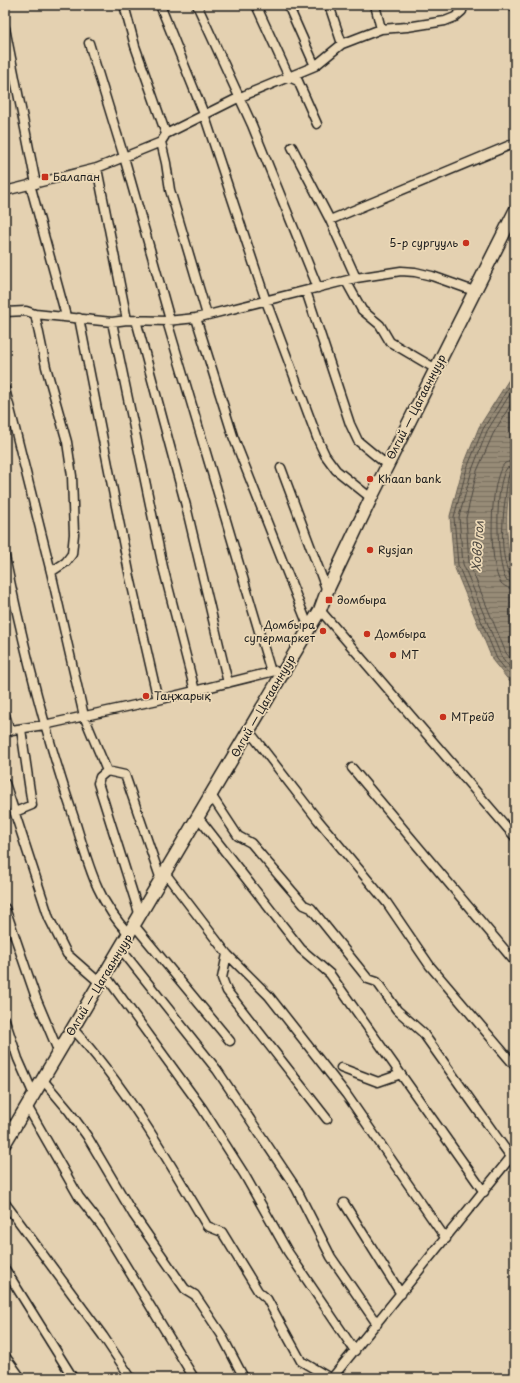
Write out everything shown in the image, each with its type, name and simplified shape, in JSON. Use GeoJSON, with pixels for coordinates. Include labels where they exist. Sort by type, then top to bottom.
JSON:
{"type":"FeatureCollection","features":[{"type":"Feature","properties":{"kind":"highway","name":"Өлгий — Цагааннуур"},"geometry":{"type":"LineString","coordinates":[[5,1143],[320,610],[327,591],[387,465],[515,211]]}},
{"type":"Feature","properties":{"kind":"street"},"geometry":{"type":"LineString","coordinates":[[124,5],[135,46],[166,134]]}},
{"type":"Feature","properties":{"kind":"street"},"geometry":{"type":"LineString","coordinates":[[160,5],[204,114],[266,301],[325,455],[336,470],[371,498]]}},
{"type":"Feature","properties":{"kind":"street"},"geometry":{"type":"LineString","coordinates":[[197,5],[238,98],[252,125],[318,288]]}},
{"type":"Feature","properties":{"kind":"street"},"geometry":{"type":"LineString","coordinates":[[256,5],[289,77],[298,81],[317,124]]}},
{"type":"Feature","properties":{"kind":"street"},"geometry":{"type":"LineString","coordinates":[[288,5],[315,66]]}},
{"type":"Feature","properties":{"kind":"street"},"geometry":{"type":"LineString","coordinates":[[329,5],[342,44]]}},
{"type":"Feature","properties":{"kind":"street"},"geometry":{"type":"LineString","coordinates":[[375,5],[381,29]]}},
{"type":"Feature","properties":{"kind":"street"},"geometry":{"type":"LineString","coordinates":[[5,191],[97,168],[161,142],[166,134],[238,98],[315,66],[342,44],[381,29],[407,27],[445,21],[462,11],[463,5]]}},
{"type":"Feature","properties":{"kind":"street"},"geometry":{"type":"LineString","coordinates":[[5,28],[33,184],[66,316]]}},
{"type":"Feature","properties":{"kind":"street"},"geometry":{"type":"LineString","coordinates":[[89,42],[124,157],[168,321],[271,672]]}},
{"type":"Feature","properties":{"kind":"street"},"geometry":{"type":"LineString","coordinates":[[161,142],[166,163],[167,179],[207,315]]}},
{"type":"Feature","properties":{"kind":"street"},"geometry":{"type":"LineString","coordinates":[[330,220],[515,143]]}},
{"type":"Feature","properties":{"kind":"street"},"geometry":{"type":"LineString","coordinates":[[292,147],[330,220],[356,278]]}},
{"type":"Feature","properties":{"kind":"street"},"geometry":{"type":"LineString","coordinates":[[97,168],[127,320]]}},
{"type":"Feature","properties":{"kind":"street"},"geometry":{"type":"LineString","coordinates":[[5,312],[26,311],[35,314],[66,316],[112,322],[127,320],[168,321],[196,318],[356,278],[401,271],[432,276],[474,291]]}},
{"type":"Feature","properties":{"kind":"street"},"geometry":{"type":"LineString","coordinates":[[346,281],[362,310],[380,325],[390,342],[436,369]]}},
{"type":"Feature","properties":{"kind":"street"},"geometry":{"type":"LineString","coordinates":[[306,291],[350,424],[358,441],[387,465]]}},
{"type":"Feature","properties":{"kind":"street"},"geometry":{"type":"LineString","coordinates":[[35,314],[46,367],[67,442],[72,476],[74,534],[72,554],[66,562],[51,572]]}},
{"type":"Feature","properties":{"kind":"street"},"geometry":{"type":"LineString","coordinates":[[79,318],[130,577],[158,700]]}},
{"type":"Feature","properties":{"kind":"street"},"geometry":{"type":"LineString","coordinates":[[196,318],[233,436],[278,554],[309,628]]}},
{"type":"Feature","properties":{"kind":"street"},"geometry":{"type":"LineString","coordinates":[[136,320],[186,506],[228,683]]}},
{"type":"Feature","properties":{"kind":"street"},"geometry":{"type":"LineString","coordinates":[[112,322],[163,567],[195,692]]}},
{"type":"Feature","properties":{"kind":"street"},"geometry":{"type":"LineString","coordinates":[[5,389],[51,572],[84,716],[107,771]]}},
{"type":"Feature","properties":{"kind":"street"},"geometry":{"type":"LineString","coordinates":[[281,468],[327,591]]}},
{"type":"Feature","properties":{"kind":"street"},"geometry":{"type":"LineString","coordinates":[[5,557],[44,725],[97,887],[104,904],[115,920],[134,925]]}},
{"type":"Feature","properties":{"kind":"street"},"geometry":{"type":"LineString","coordinates":[[320,610],[515,837]]}},
{"type":"Feature","properties":{"kind":"street"},"geometry":{"type":"LineString","coordinates":[[5,715],[8,731],[21,729],[195,692],[285,668]]}},
{"type":"Feature","properties":{"kind":"street"},"geometry":{"type":"LineString","coordinates":[[15,812],[32,805],[21,729]]}},
{"type":"Feature","properties":{"kind":"street"},"geometry":{"type":"LineString","coordinates":[[248,731],[387,903],[430,966],[515,1066]]}},
{"type":"Feature","properties":{"kind":"street"},"geometry":{"type":"LineString","coordinates":[[352,768],[515,962]]}},
{"type":"Feature","properties":{"kind":"street"},"geometry":{"type":"LineString","coordinates":[[107,771],[124,775],[163,877],[227,954],[270,996],[346,1094],[446,1239]]}},
{"type":"Feature","properties":{"kind":"street"},"geometry":{"type":"LineString","coordinates":[[107,771],[100,777],[98,783],[134,925],[230,1041]]}},
{"type":"Feature","properties":{"kind":"street"},"geometry":{"type":"LineString","coordinates":[[5,783],[49,918],[68,954],[102,979],[202,1108],[244,1174],[288,1252],[354,1351]]}},
{"type":"Feature","properties":{"kind":"street"},"geometry":{"type":"LineString","coordinates":[[73,1029],[92,1050],[121,1090],[170,1164],[207,1226],[222,1232],[258,1291],[267,1299],[301,1361],[331,1378],[377,1324],[513,1155],[423,1032],[397,1010],[377,982],[368,979],[311,908],[304,905],[251,844],[238,836],[211,795]]}},
{"type":"Feature","properties":{"kind":"street"},"geometry":{"type":"LineString","coordinates":[[198,817],[301,949],[330,974],[484,1192]]}},
{"type":"Feature","properties":{"kind":"street"},"geometry":{"type":"LineString","coordinates":[[5,908],[36,998],[59,1053]]}},
{"type":"Feature","properties":{"kind":"street"},"geometry":{"type":"LineString","coordinates":[[120,948],[217,1070],[296,1188],[331,1256],[377,1324]]}},
{"type":"Feature","properties":{"kind":"street"},"geometry":{"type":"LineString","coordinates":[[227,954],[222,978],[227,991],[327,1119]]}},
{"type":"Feature","properties":{"kind":"street"},"geometry":{"type":"LineString","coordinates":[[5,1020],[18,1058],[34,1095]]}},
{"type":"Feature","properties":{"kind":"street"},"geometry":{"type":"LineString","coordinates":[[341,1068],[378,1082],[401,1074]]}},
{"type":"Feature","properties":{"kind":"street"},"geometry":{"type":"LineString","coordinates":[[43,1080],[69,1111],[87,1136],[133,1214],[185,1289],[195,1295],[222,1334],[244,1378]]}},
{"type":"Feature","properties":{"kind":"street"},"geometry":{"type":"LineString","coordinates":[[27,1106],[80,1197],[101,1225],[194,1378]]}},
{"type":"Feature","properties":{"kind":"street"},"geometry":{"type":"LineString","coordinates":[[5,1121],[12,1131]]}},
{"type":"Feature","properties":{"kind":"street"},"geometry":{"type":"LineString","coordinates":[[5,1203],[98,1330],[131,1378]]}},
{"type":"Feature","properties":{"kind":"street"},"geometry":{"type":"LineString","coordinates":[[344,1203],[401,1294]]}},
{"type":"Feature","properties":{"kind":"street"},"geometry":{"type":"LineString","coordinates":[[5,1269],[73,1378]]}},
{"type":"Feature","properties":{"kind":"street"},"geometry":{"type":"LineString","coordinates":[[5,1356],[21,1378]]}},
{"type":"Feature","properties":{"kind":"water","name":"Ховд гол"},"geometry":{"type":"Polygon","coordinates":[[[515,370],[515,471],[509,492],[507,528],[511,566],[514,576],[513,584],[515,588],[515,688],[493,661],[454,566],[450,516],[463,467],[479,427],[515,370]]]}},
{"type":"Feature","properties":{"kind":"place","name":"Балапан"},"geometry":{"type":"Point","coordinates":[45,177]}},
{"type":"Feature","properties":{"kind":"place","name":"5-р сургууль"},"geometry":{"type":"Point","coordinates":[466,243]}},
{"type":"Feature","properties":{"kind":"place","name":"Khaan bank"},"geometry":{"type":"Point","coordinates":[370,479]}},
{"type":"Feature","properties":{"kind":"place","name":"Rysjan"},"geometry":{"type":"Point","coordinates":[370,550]}},
{"type":"Feature","properties":{"kind":"place","name":"домбыра"},"geometry":{"type":"Point","coordinates":[329,600]}},
{"type":"Feature","properties":{"kind":"place","name":"Домбыра супермаркет"},"geometry":{"type":"Point","coordinates":[323,631]}},
{"type":"Feature","properties":{"kind":"place","name":"Домбыра"},"geometry":{"type":"Point","coordinates":[367,634]}},
{"type":"Feature","properties":{"kind":"place","name":"МТ"},"geometry":{"type":"Point","coordinates":[393,655]}},
{"type":"Feature","properties":{"kind":"place","name":"Таңжарық"},"geometry":{"type":"Point","coordinates":[146,696]}},
{"type":"Feature","properties":{"kind":"place","name":"MTрейд"},"geometry":{"type":"Point","coordinates":[443,717]}}]}
